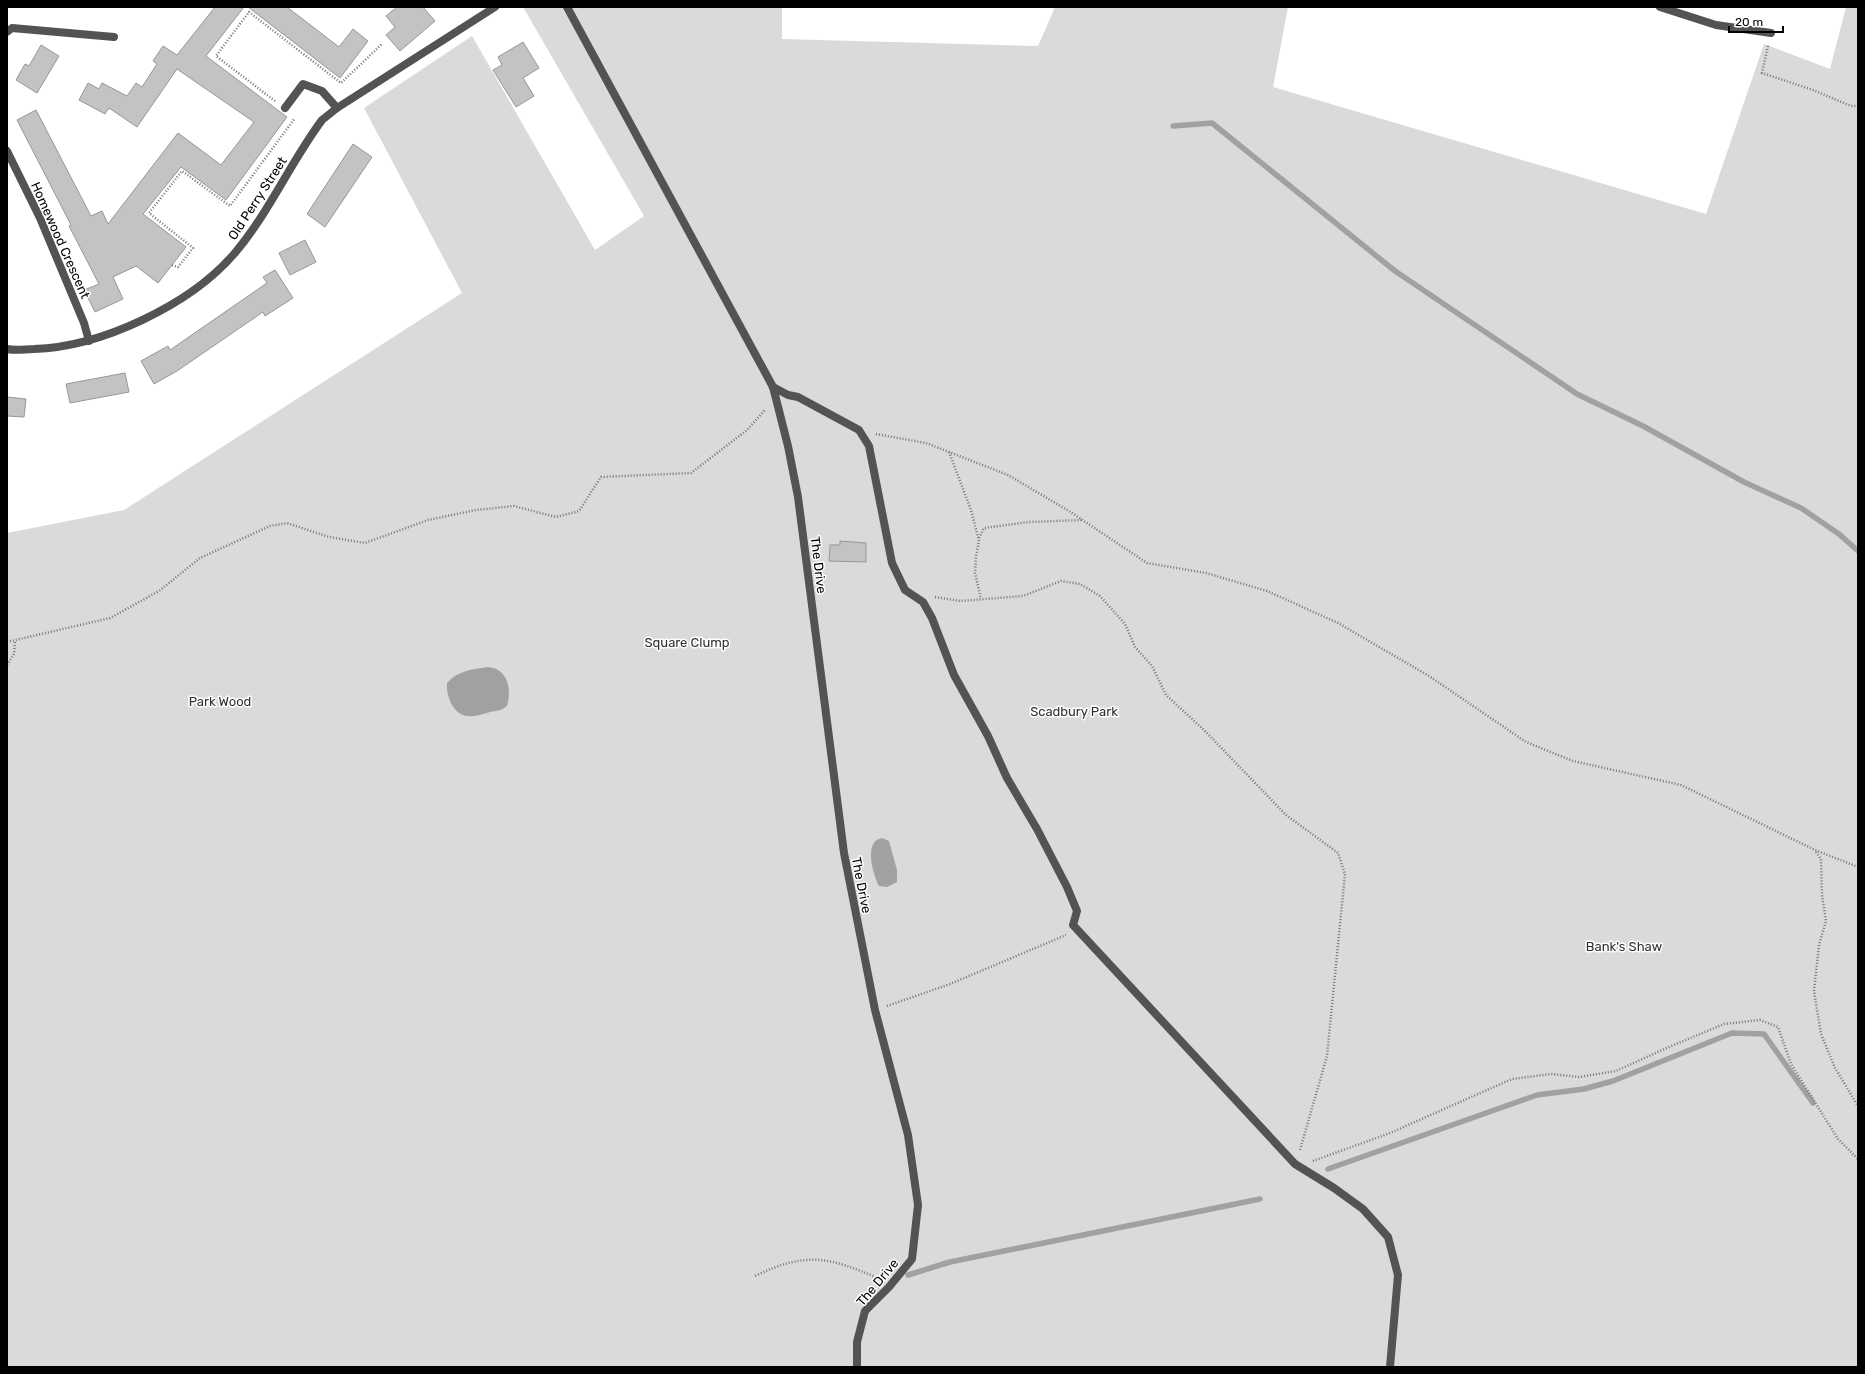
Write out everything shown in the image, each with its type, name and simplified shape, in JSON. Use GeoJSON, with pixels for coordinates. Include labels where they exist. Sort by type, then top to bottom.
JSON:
{"type":"FeatureCollection","features":[{"type":"Feature","properties":{"kind":"street","name":"Old Perry Street"},"geometry":{"type":"LineString","coordinates":[[7,349],[53,348],[89,341],[120,330],[152,315],[189,293],[215,273],[234,255],[250,234],[322,120],[337,108],[495,7]]}},
{"type":"Feature","properties":{"kind":"street","name":"The Drive"},"geometry":{"type":"LineString","coordinates":[[566,7],[774,390],[798,497],[844,854],[875,1010],[908,1135],[918,1206],[912,1259],[892,1284],[865,1311],[857,1342],[857,1367]]}},
{"type":"Feature","properties":{"kind":"street"},"geometry":{"type":"LineString","coordinates":[[1660,7],[1716,25],[1770,33]]}},
{"type":"Feature","properties":{"kind":"street"},"geometry":{"type":"LineString","coordinates":[[7,32],[12,28],[114,38]]}},
{"type":"Feature","properties":{"kind":"street"},"geometry":{"type":"LineString","coordinates":[[285,108],[303,84],[322,91],[337,108]]}},
{"type":"Feature","properties":{"kind":"street","name":"Homewood Crescent"},"geometry":{"type":"LineString","coordinates":[[7,151],[40,218],[84,323],[89,341]]}},
{"type":"Feature","properties":{"kind":"street"},"geometry":{"type":"LineString","coordinates":[[774,390],[798,397],[859,430],[869,446],[892,563],[905,590],[923,602],[932,618],[954,675],[988,736],[1007,778],[1038,829],[1068,887],[1077,911],[1072,925],[1295,1164],[1334,1188],[1363,1209],[1388,1237],[1398,1275],[1390,1367]]}},
{"type":"Feature","properties":{"kind":"path"},"geometry":{"type":"LineString","coordinates":[[172,265],[178,267],[193,248],[149,213],[182,171],[230,206],[296,117],[216,56],[249,12],[341,83],[382,44]]}},
{"type":"Feature","properties":{"kind":"path"},"geometry":{"type":"LineString","coordinates":[[1770,33],[1762,73],[1813,90],[1851,106],[1858,106]]}},
{"type":"Feature","properties":{"kind":"path"},"geometry":{"type":"LineString","coordinates":[[7,642],[110,618],[159,591],[200,558],[270,526],[287,523],[329,537],[365,542],[428,520],[476,510],[514,506],[556,518],[579,511],[601,477],[691,473],[747,430],[762,415],[774,390]]}},
{"type":"Feature","properties":{"kind":"path"},"geometry":{"type":"LineString","coordinates":[[859,430],[926,444],[1008,475],[1083,520],[1147,563],[1206,573],[1266,591],[1338,623],[1429,676],[1526,742],[1573,761],[1681,784],[1815,850],[1858,868]]}},
{"type":"Feature","properties":{"kind":"path"},"geometry":{"type":"LineString","coordinates":[[949,452],[971,510],[978,539],[975,573],[981,598]]}},
{"type":"Feature","properties":{"kind":"path"},"geometry":{"type":"LineString","coordinates":[[978,539],[984,528],[1003,524],[1083,520]]}},
{"type":"Feature","properties":{"kind":"path"},"geometry":{"type":"LineString","coordinates":[[930,595],[960,601],[981,598],[1023,596],[1061,581],[1080,584],[1100,596],[1124,624],[1136,647],[1152,666],[1166,695],[1203,729],[1286,815],[1338,853],[1345,874],[1327,1056],[1295,1164],[1310,1162],[1390,1133],[1512,1079],[1550,1074],[1579,1077],[1616,1071],[1724,1024],[1760,1020],[1778,1027],[1791,1064],[1838,1139],[1858,1159]]}},
{"type":"Feature","properties":{"kind":"path"},"geometry":{"type":"LineString","coordinates":[[7,665],[14,654],[15,641]]}},
{"type":"Feature","properties":{"kind":"path"},"geometry":{"type":"LineString","coordinates":[[1815,850],[1821,859],[1822,895],[1826,921],[1819,945],[1814,991],[1821,1034],[1835,1068],[1858,1106]]}},
{"type":"Feature","properties":{"kind":"path"},"geometry":{"type":"LineString","coordinates":[[875,1010],[950,984],[1077,930]]}},
{"type":"Feature","properties":{"kind":"path"},"geometry":{"type":"LineString","coordinates":[[756,1276],[782,1264],[804,1259],[821,1259],[852,1266],[892,1284]]}},
{"type":"Feature","properties":{"kind":"green space","name":"Scadbury Park"},"geometry":{"type":"Polygon","coordinates":[[[523,7],[782,7],[782,39],[1038,46],[1055,7],[1288,7],[1273,87],[1706,214],[1764,44],[1830,69],[1846,7],[1858,7],[1858,1367],[7,1367],[7,533],[124,510],[462,293],[364,108],[472,36],[595,250],[644,216],[523,7]]]}},
{"type":"Feature","properties":{"kind":"shaded area"},"geometry":{"type":"Polygon","coordinates":[[[488,667],[500,672],[507,681],[509,693],[507,706],[499,710],[479,715],[463,715],[454,709],[449,699],[447,683],[460,673],[488,667]]]}},
{"type":"Feature","properties":{"kind":"shaded area"},"geometry":{"type":"Polygon","coordinates":[[[882,838],[889,841],[897,870],[897,882],[887,887],[879,886],[874,874],[871,859],[873,845],[876,840],[882,838]]]}},
{"type":"Feature","properties":{"kind":"building"},"geometry":{"type":"Polygon","coordinates":[[[215,7],[244,7],[206,56],[287,117],[226,200],[181,167],[143,214],[186,247],[158,283],[136,266],[113,277],[123,299],[95,312],[84,290],[99,284],[69,226],[71,225],[17,120],[36,110],[91,216],[102,211],[108,224],[178,133],[221,165],[254,122],[177,69],[137,127],[109,108],[105,114],[79,100],[88,83],[99,89],[102,83],[127,96],[136,83],[142,87],[157,64],[153,61],[163,46],[177,55],[215,7]]]}},
{"type":"Feature","properties":{"kind":"building"},"geometry":{"type":"Polygon","coordinates":[[[248,7],[287,7],[339,47],[353,29],[368,41],[340,78],[248,7]]]}},
{"type":"Feature","properties":{"kind":"building"},"geometry":{"type":"Polygon","coordinates":[[[397,7],[423,7],[435,21],[400,51],[386,35],[395,27],[386,16],[397,7]]]}},
{"type":"Feature","properties":{"kind":"building"},"geometry":{"type":"Polygon","coordinates":[[[523,42],[539,68],[523,78],[534,96],[516,107],[493,70],[502,65],[498,57],[523,42]]]}},
{"type":"Feature","properties":{"kind":"building"},"geometry":{"type":"Polygon","coordinates":[[[41,45],[59,56],[37,93],[16,80],[25,64],[29,66],[41,45]]]}},
{"type":"Feature","properties":{"kind":"building"},"geometry":{"type":"Polygon","coordinates":[[[353,144],[372,157],[325,227],[307,214],[353,144]]]}},
{"type":"Feature","properties":{"kind":"building"},"geometry":{"type":"Polygon","coordinates":[[[305,240],[316,262],[290,275],[279,253],[305,240]]]}},
{"type":"Feature","properties":{"kind":"building"},"geometry":{"type":"Polygon","coordinates":[[[275,270],[293,298],[265,316],[263,312],[177,371],[154,384],[141,361],[168,346],[170,350],[267,283],[263,277],[275,270]]]}},
{"type":"Feature","properties":{"kind":"building"},"geometry":{"type":"Polygon","coordinates":[[[125,373],[129,392],[70,403],[66,384],[125,373]]]}},
{"type":"Feature","properties":{"kind":"building"},"geometry":{"type":"Polygon","coordinates":[[[7,397],[26,399],[24,417],[7,416],[7,397]]]}},
{"type":"Feature","properties":{"kind":"building"},"geometry":{"type":"Polygon","coordinates":[[[840,541],[866,543],[866,562],[829,561],[830,545],[840,545],[840,541]]]}},
{"type":"Feature","properties":{"kind":"waterway"},"geometry":{"type":"LineString","coordinates":[[1173,126],[1212,123],[1395,271],[1577,394],[1643,426],[1744,482],[1801,508],[1839,534],[1858,551]]}},
{"type":"Feature","properties":{"kind":"waterway"},"geometry":{"type":"LineString","coordinates":[[1328,1169],[1537,1095],[1584,1089],[1613,1081],[1732,1033],[1764,1034],[1813,1103]]}},
{"type":"Feature","properties":{"kind":"waterway"},"geometry":{"type":"LineString","coordinates":[[908,1275],[950,1262],[1260,1199]]}},
{"type":"Feature","properties":{"kind":"park label","name":"Square Clump"},"geometry":{"type":"Point","coordinates":[687,642]}},
{"type":"Feature","properties":{"kind":"park label","name":"Park Wood"},"geometry":{"type":"Point","coordinates":[220,701]}},
{"type":"Feature","properties":{"kind":"park label","name":"Bank's Shaw"},"geometry":{"type":"Point","coordinates":[1624,946]}}]}
